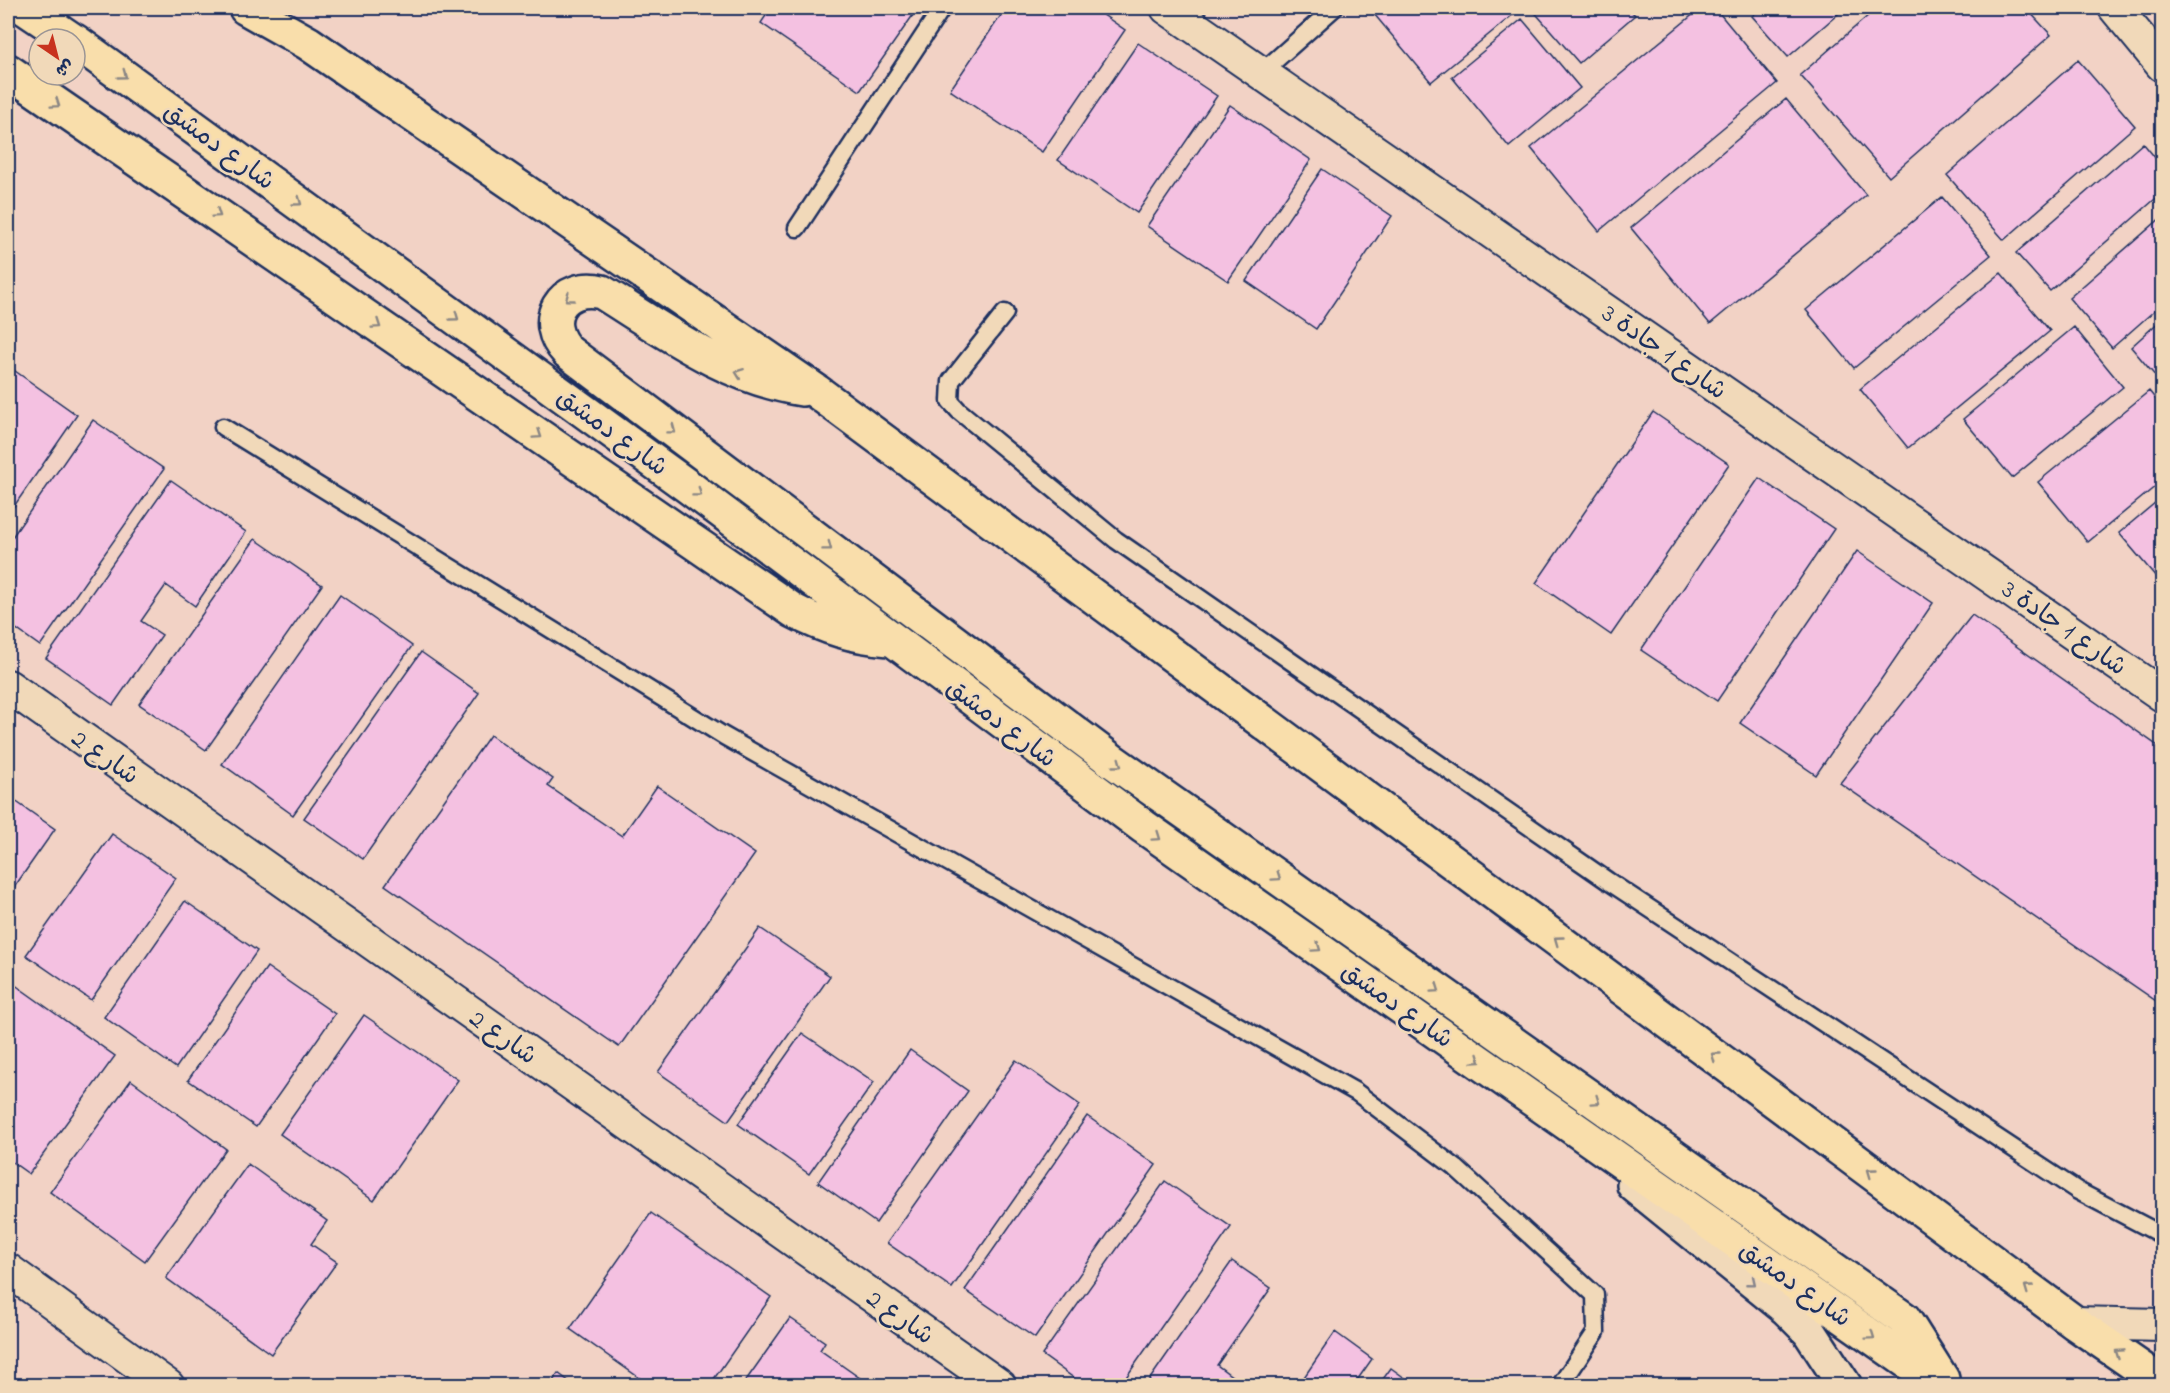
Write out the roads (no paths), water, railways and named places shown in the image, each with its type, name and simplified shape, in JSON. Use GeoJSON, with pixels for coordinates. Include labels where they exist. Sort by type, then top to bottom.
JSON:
{"type":"FeatureCollection","features":[{"type":"Feature","properties":{"kind":"main road","name":"شارع دمشق"},"geometry":{"type":"LineString","coordinates":[[25,8],[54,27]]}},
{"type":"Feature","properties":{"kind":"main road"},"geometry":{"type":"LineString","coordinates":[[246,8],[308,43],[816,392],[2075,1323],[2163,1383]]}},
{"type":"Feature","properties":{"kind":"main road"},"geometry":{"type":"LineString","coordinates":[[272,8],[308,43]]}},
{"type":"Feature","properties":{"kind":"main road","name":"شارع دمشق"},"geometry":{"type":"LineString","coordinates":[[87,50],[690,488],[1144,827],[1942,1386]]}},
{"type":"Feature","properties":{"kind":"main road"},"geometry":{"type":"LineString","coordinates":[[8,71],[794,610],[834,630],[859,637],[891,640]]}},
{"type":"Feature","properties":{"kind":"main road"},"geometry":{"type":"LineString","coordinates":[[816,392],[778,385],[728,369],[602,292],[590,289],[568,296],[555,315],[556,335],[568,352],[1111,760],[1904,1319],[1947,1386]]}},
{"type":"Feature","properties":{"kind":"main road"},"geometry":{"type":"LineString","coordinates":[[1582,1133],[1617,1171],[1809,1331],[1845,1386]]}},
{"type":"Feature","properties":{"kind":"street","name":"شارع 1 جادة 3"},"geometry":{"type":"LineString","coordinates":[[1167,8],[2163,695]]}},
{"type":"Feature","properties":{"kind":"street"},"geometry":{"type":"LineString","coordinates":[[2115,8],[2163,65]]}},
{"type":"Feature","properties":{"kind":"street","name":"شارع 2"},"geometry":{"type":"LineString","coordinates":[[8,686],[1000,1386]]}},
{"type":"Feature","properties":{"kind":"street"},"geometry":{"type":"LineString","coordinates":[[8,1270],[148,1380]]}},
{"type":"Feature","properties":{"kind":"street"},"geometry":{"type":"LineString","coordinates":[[2075,1323],[2163,1325]]}},
{"type":"Feature","properties":{"kind":"lane"},"geometry":{"type":"LineString","coordinates":[[797,228],[942,8]]}},
{"type":"Feature","properties":{"kind":"lane"},"geometry":{"type":"LineString","coordinates":[[1261,73],[1334,8]]}},
{"type":"Feature","properties":{"kind":"lane"},"geometry":{"type":"LineString","coordinates":[[1005,313],[951,381],[950,401],[959,411],[1116,540],[1628,894],[2078,1191],[2163,1235]]}},
{"type":"Feature","properties":{"kind":"lane"},"geometry":{"type":"LineString","coordinates":[[223,427],[724,736],[1356,1092],[1456,1168],[1595,1295],[1596,1332],[1560,1386]]}}]}
